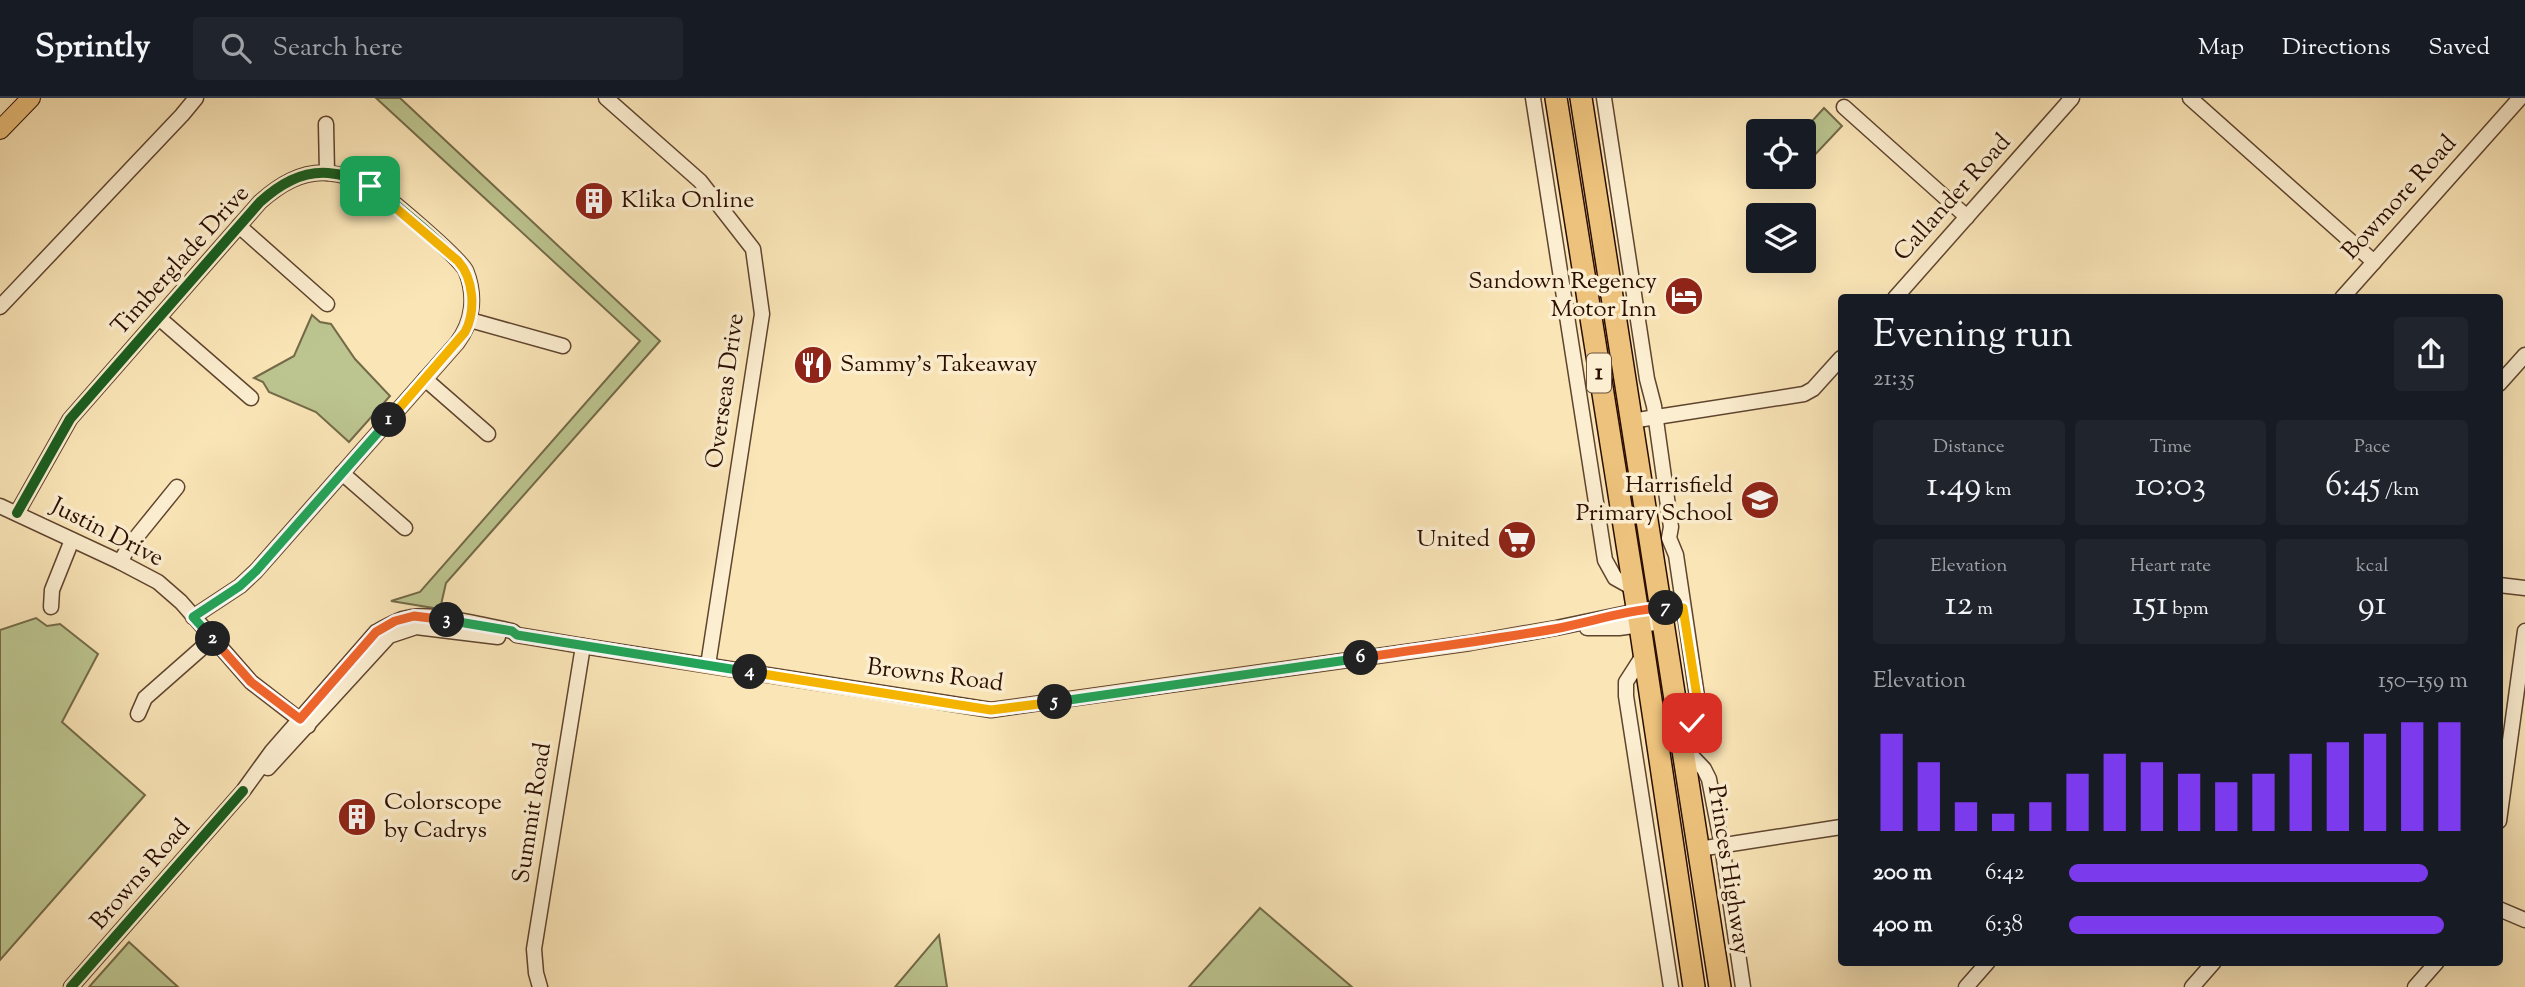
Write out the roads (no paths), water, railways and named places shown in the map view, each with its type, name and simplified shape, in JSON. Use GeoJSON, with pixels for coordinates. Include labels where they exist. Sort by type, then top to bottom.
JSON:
{"type":"FeatureCollection","features":[{"type":"Feature","properties":{"kind":"highway","name":"Princes Highway"},"geometry":{"type":"LineString","coordinates":[[1556,98],[1694,987]]}},
{"type":"Feature","properties":{"kind":"highway"},"geometry":{"type":"LineString","coordinates":[[1563,147],[1566,98]]}},
{"type":"Feature","properties":{"kind":"highway","name":"Princes Highway"},"geometry":{"type":"LineString","coordinates":[[1581,98],[1720,987]]}},
{"type":"Feature","properties":{"kind":"highway"},"geometry":{"type":"LineString","coordinates":[[1667,820],[1692,816]]}},
{"type":"Feature","properties":{"kind":"highway"},"geometry":{"type":"LineString","coordinates":[[1674,852],[1699,849]]}},
{"type":"Feature","properties":{"kind":"main road"},"geometry":{"type":"LineString","coordinates":[[0,130],[31,98]]}},
{"type":"Feature","properties":{"kind":"street"},"geometry":{"type":"LineString","coordinates":[[0,307],[182,116],[196,98]]}},
{"type":"Feature","properties":{"kind":"street","name":"Overseas Drive"},"geometry":{"type":"LineString","coordinates":[[606,98],[699,181],[753,249],[762,314],[708,665]]}},
{"type":"Feature","properties":{"kind":"street"},"geometry":{"type":"LineString","coordinates":[[1533,98],[1605,559],[1615,578],[1633,588]]}},
{"type":"Feature","properties":{"kind":"street"},"geometry":{"type":"LineString","coordinates":[[1604,98],[1655,417],[1671,527],[1669,538],[1676,555],[1698,703],[1681,745],[1704,769],[1709,779],[1743,987]]}},
{"type":"Feature","properties":{"kind":"street","name":"Callander Road"},"geometry":{"type":"LineString","coordinates":[[1899,294],[2072,98]]}},
{"type":"Feature","properties":{"kind":"street"},"geometry":{"type":"LineString","coordinates":[[2190,98],[2374,262]]}},
{"type":"Feature","properties":{"kind":"street","name":"Bowmore Road"},"geometry":{"type":"LineString","coordinates":[[2346,294],[2520,98]]}},
{"type":"Feature","properties":{"kind":"street"},"geometry":{"type":"LineString","coordinates":[[1844,107],[1967,217]]}},
{"type":"Feature","properties":{"kind":"street"},"geometry":{"type":"LineString","coordinates":[[326,124],[327,173]]}},
{"type":"Feature","properties":{"kind":"street","name":"Timberglade Drive"},"geometry":{"type":"LineString","coordinates":[[17,513],[69,419],[260,202],[285,183],[298,177],[327,173],[347,176],[379,191],[458,261],[466,272],[470,286],[470,320]]}},
{"type":"Feature","properties":{"kind":"street"},"geometry":{"type":"LineString","coordinates":[[239,226],[327,304]]}},
{"type":"Feature","properties":{"kind":"street"},"geometry":{"type":"LineString","coordinates":[[159,318],[251,398]]}},
{"type":"Feature","properties":{"kind":"street"},"geometry":{"type":"LineString","coordinates":[[193,617],[249,578],[457,343],[470,320],[563,345]]}},
{"type":"Feature","properties":{"kind":"street"},"geometry":{"type":"LineString","coordinates":[[2503,380],[2525,355]]}},
{"type":"Feature","properties":{"kind":"street"},"geometry":{"type":"LineString","coordinates":[[1631,421],[1804,394],[1813,389],[1838,361]]}},
{"type":"Feature","properties":{"kind":"street"},"geometry":{"type":"LineString","coordinates":[[425,379],[488,434]]}},
{"type":"Feature","properties":{"kind":"street"},"geometry":{"type":"LineString","coordinates":[[342,473],[405,527]]}},
{"type":"Feature","properties":{"kind":"street"},"geometry":{"type":"LineString","coordinates":[[121,562],[130,545],[177,487]]}},
{"type":"Feature","properties":{"kind":"street","name":"Justin Drive"},"geometry":{"type":"LineString","coordinates":[[0,506],[158,582],[251,682],[300,727]]}},
{"type":"Feature","properties":{"kind":"street"},"geometry":{"type":"LineString","coordinates":[[51,607],[52,590],[72,540]]}},
{"type":"Feature","properties":{"kind":"street"},"geometry":{"type":"LineString","coordinates":[[2503,585],[2525,588]]}},
{"type":"Feature","properties":{"kind":"street","name":"Browns Road"},"geometry":{"type":"LineString","coordinates":[[71,987],[243,792],[272,751],[300,727],[376,632],[395,621],[414,616],[512,631],[517,635],[583,646],[991,710],[1661,615],[1683,608]]}},
{"type":"Feature","properties":{"kind":"street"},"geometry":{"type":"LineString","coordinates":[[2503,792],[2525,631]]}},
{"type":"Feature","properties":{"kind":"street"},"geometry":{"type":"LineString","coordinates":[[138,714],[145,698],[212,639]]}},
{"type":"Feature","properties":{"kind":"street","name":"Summit Road"},"geometry":{"type":"LineString","coordinates":[[540,987],[534,949],[583,646]]}},
{"type":"Feature","properties":{"kind":"street"},"geometry":{"type":"LineString","coordinates":[[1643,654],[1626,682],[1626,696],[1671,987]]}},
{"type":"Feature","properties":{"kind":"street"},"geometry":{"type":"LineString","coordinates":[[1699,849],[1838,827]]}},
{"type":"Feature","properties":{"kind":"street"},"geometry":{"type":"LineString","coordinates":[[2503,911],[2525,920]]}},
{"type":"Feature","properties":{"kind":"street"},"geometry":{"type":"LineString","coordinates":[[1966,987],[1984,966]]}},
{"type":"Feature","properties":{"kind":"street"},"geometry":{"type":"LineString","coordinates":[[2192,987],[2210,966]]}},
{"type":"Feature","properties":{"kind":"street"},"geometry":{"type":"LineString","coordinates":[[2415,987],[2433,966]]}},
{"type":"Feature","properties":{"kind":"place","name":"Klika Online"},"geometry":{"type":"Point","coordinates":[594,201]}},
{"type":"Feature","properties":{"kind":"place","name":"Sandown Regency Motor Inn"},"geometry":{"type":"Point","coordinates":[1684,296]}},
{"type":"Feature","properties":{"kind":"place","name":"Sammy's Takeaway"},"geometry":{"type":"Point","coordinates":[813,365]}},
{"type":"Feature","properties":{"kind":"place","name":"Harrisfield Primary School"},"geometry":{"type":"Point","coordinates":[1760,500]}},
{"type":"Feature","properties":{"kind":"place","name":"United"},"geometry":{"type":"Point","coordinates":[1517,540]}},
{"type":"Feature","properties":{"kind":"place","name":"Colorscope by Cadrys"},"geometry":{"type":"Point","coordinates":[357,817]}}]}
